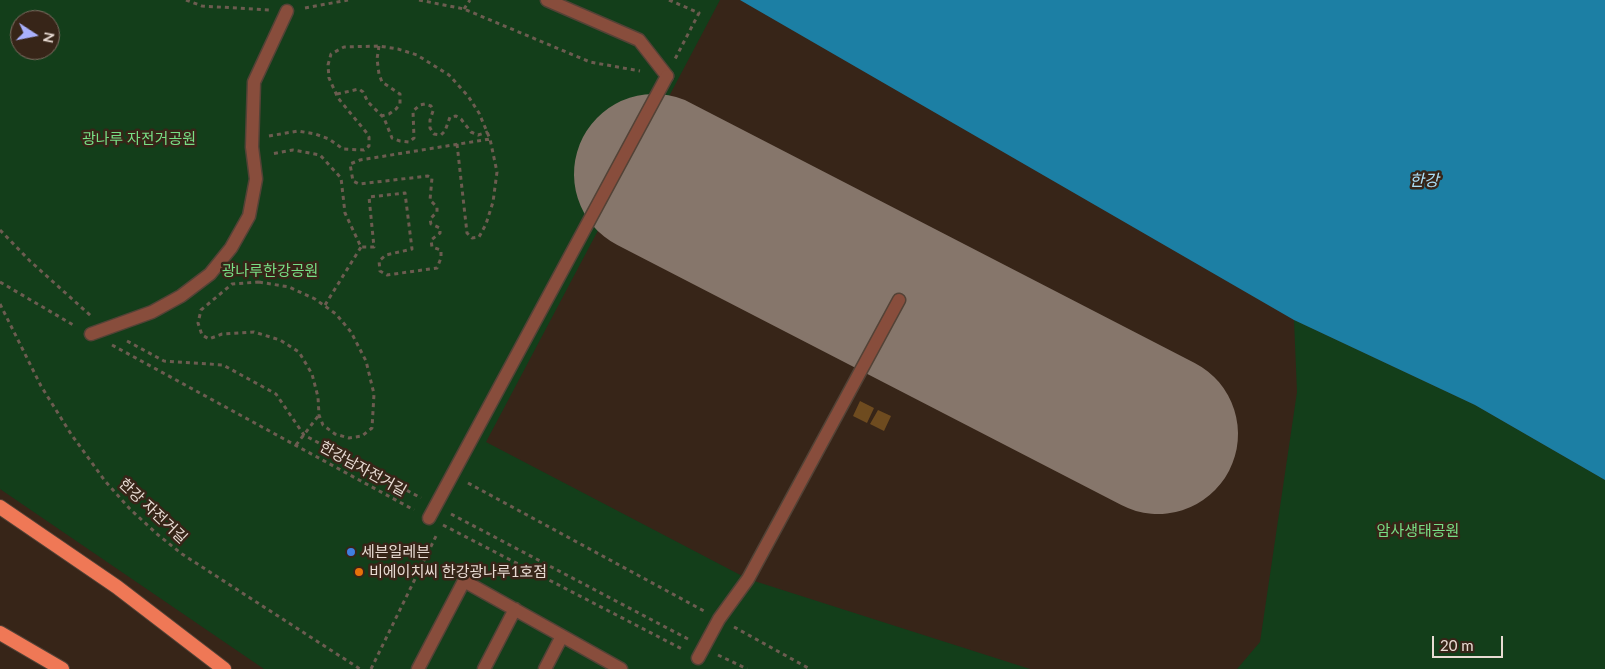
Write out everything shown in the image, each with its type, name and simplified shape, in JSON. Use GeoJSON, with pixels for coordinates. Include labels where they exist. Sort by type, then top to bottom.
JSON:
{"type":"FeatureCollection","features":[{"type":"Feature","properties":{"kind":"highway"},"geometry":{"type":"LineString","coordinates":[[0,507],[117,587],[224,669]]}},
{"type":"Feature","properties":{"kind":"highway"},"geometry":{"type":"LineString","coordinates":[[0,634],[62,669]]}},
{"type":"Feature","properties":{"kind":"street"},"geometry":{"type":"LineString","coordinates":[[429,518],[667,76],[639,40],[547,0]]}},
{"type":"Feature","properties":{"kind":"street"},"geometry":{"type":"LineString","coordinates":[[91,334],[152,312],[181,296],[210,274],[231,248],[249,216],[256,179],[253,158],[254,82],[287,11]]}},
{"type":"Feature","properties":{"kind":"street"},"geometry":{"type":"LineString","coordinates":[[701,652],[719,619],[748,579],[899,300]]}},
{"type":"Feature","properties":{"kind":"street"},"geometry":{"type":"LineString","coordinates":[[418,669],[464,581],[615,667]]}},
{"type":"Feature","properties":{"kind":"street"},"geometry":{"type":"LineString","coordinates":[[484,669],[515,609]]}},
{"type":"Feature","properties":{"kind":"street"},"geometry":{"type":"LineString","coordinates":[[545,669],[562,636]]}},
{"type":"Feature","properties":{"kind":"path"},"geometry":{"type":"LineString","coordinates":[[419,0],[464,9],[590,62],[667,76],[699,13],[669,0]]}},
{"type":"Feature","properties":{"kind":"path"},"geometry":{"type":"LineString","coordinates":[[464,9],[470,0]]}},
{"type":"Feature","properties":{"kind":"path"},"geometry":{"type":"LineString","coordinates":[[253,137],[298,131],[329,139],[343,148],[364,150],[369,146],[369,137],[337,94],[329,78],[328,65],[331,54],[344,47],[379,46],[417,55],[449,75],[480,113],[488,132],[497,172],[493,202],[486,224],[479,237],[472,238],[467,233],[457,144]]}},
{"type":"Feature","properties":{"kind":"path"},"geometry":{"type":"LineString","coordinates":[[379,46],[377,59],[382,82],[400,94],[400,104],[396,109],[389,114],[381,116]]}},
{"type":"Feature","properties":{"kind":"path"},"geometry":{"type":"LineString","coordinates":[[337,94],[359,89],[381,116],[392,138],[400,141],[409,142],[414,138],[413,111],[420,105],[425,104],[431,106],[433,111],[430,128],[434,134],[441,135],[445,131],[450,117],[456,116],[461,119],[471,132],[478,135],[488,132]]}},
{"type":"Feature","properties":{"kind":"path"},"geometry":{"type":"LineString","coordinates":[[361,248],[374,247],[369,197],[406,193],[412,249],[386,255],[378,261],[380,272],[387,275],[437,268],[441,258],[441,250],[432,247],[431,240],[440,232],[440,228],[431,224],[430,219],[436,212],[437,207],[430,200],[432,178],[428,176],[358,184],[353,182],[350,164],[360,160],[490,139]]}},
{"type":"Feature","properties":{"kind":"path"},"geometry":{"type":"LineString","coordinates":[[253,158],[293,150],[320,155],[341,178],[345,213],[361,248]]}},
{"type":"Feature","properties":{"kind":"path"},"geometry":{"type":"LineString","coordinates":[[0,230],[105,329],[164,361],[223,366],[231,370],[276,394],[304,434],[701,652],[747,669]]}},
{"type":"Feature","properties":{"kind":"path"},"geometry":{"type":"LineString","coordinates":[[325,305],[361,248]]}},
{"type":"Feature","properties":{"kind":"path","name":"한강남자전거길"},"geometry":{"type":"LineString","coordinates":[[0,282],[91,334],[429,518],[701,652]]}},
{"type":"Feature","properties":{"kind":"path"},"geometry":{"type":"LineString","coordinates":[[259,282],[289,288],[315,299],[336,314],[351,332],[366,361],[374,394],[372,428],[362,436],[349,438],[335,434],[323,425],[319,415],[318,397],[312,374],[299,352],[280,340],[254,332],[222,334],[209,339],[202,335],[198,323],[201,310],[232,284],[259,282]]}},
{"type":"Feature","properties":{"kind":"path","name":"한강 자전거길"},"geometry":{"type":"LineString","coordinates":[[0,304],[41,386],[70,434],[105,481],[130,509],[182,554],[360,669]]}},
{"type":"Feature","properties":{"kind":"path"},"geometry":{"type":"LineString","coordinates":[[296,445],[319,415]]}},
{"type":"Feature","properties":{"kind":"path"},"geometry":{"type":"LineString","coordinates":[[452,475],[810,669]]}},
{"type":"Feature","properties":{"kind":"path"},"geometry":{"type":"LineString","coordinates":[[371,669],[438,533]]}},
{"type":"Feature","properties":{"kind":"green space","name":"광나루한강공원"},"geometry":{"type":"Polygon","coordinates":[[[0,0],[720,0],[486,442],[748,579],[1030,669],[264,669],[0,489],[0,0]]]}},
{"type":"Feature","properties":{"kind":"green space","name":"암사생태공원"},"geometry":{"type":"Polygon","coordinates":[[[1294,320],[1475,405],[1605,480],[1605,669],[1237,669],[1260,642],[1297,392],[1294,320]]]}},
{"type":"Feature","properties":{"kind":"water","name":"한강"},"geometry":{"type":"Polygon","coordinates":[[[740,0],[1605,0],[1605,480],[1475,405],[1294,320],[740,0]]]}},
{"type":"Feature","properties":{"kind":"building"},"geometry":{"type":"Polygon","coordinates":[[[860,401],[874,408],[867,423],[853,416],[860,401]]]}},
{"type":"Feature","properties":{"kind":"building"},"geometry":{"type":"Polygon","coordinates":[[[878,410],[891,416],[884,431],[870,424],[878,410]]]}},
{"type":"Feature","properties":{"kind":"runway"},"geometry":{"type":"LineString","coordinates":[[654,174],[1158,434]]}},
{"type":"Feature","properties":{"kind":"place","name":"세븐일레븐"},"geometry":{"type":"Point","coordinates":[351,552]}},
{"type":"Feature","properties":{"kind":"place","name":"비에이치씨 한강광나루1호점"},"geometry":{"type":"Point","coordinates":[359,572]}},
{"type":"Feature","properties":{"kind":"park label","name":"광나루 자전거공원"},"geometry":{"type":"Point","coordinates":[139,139]}}]}
